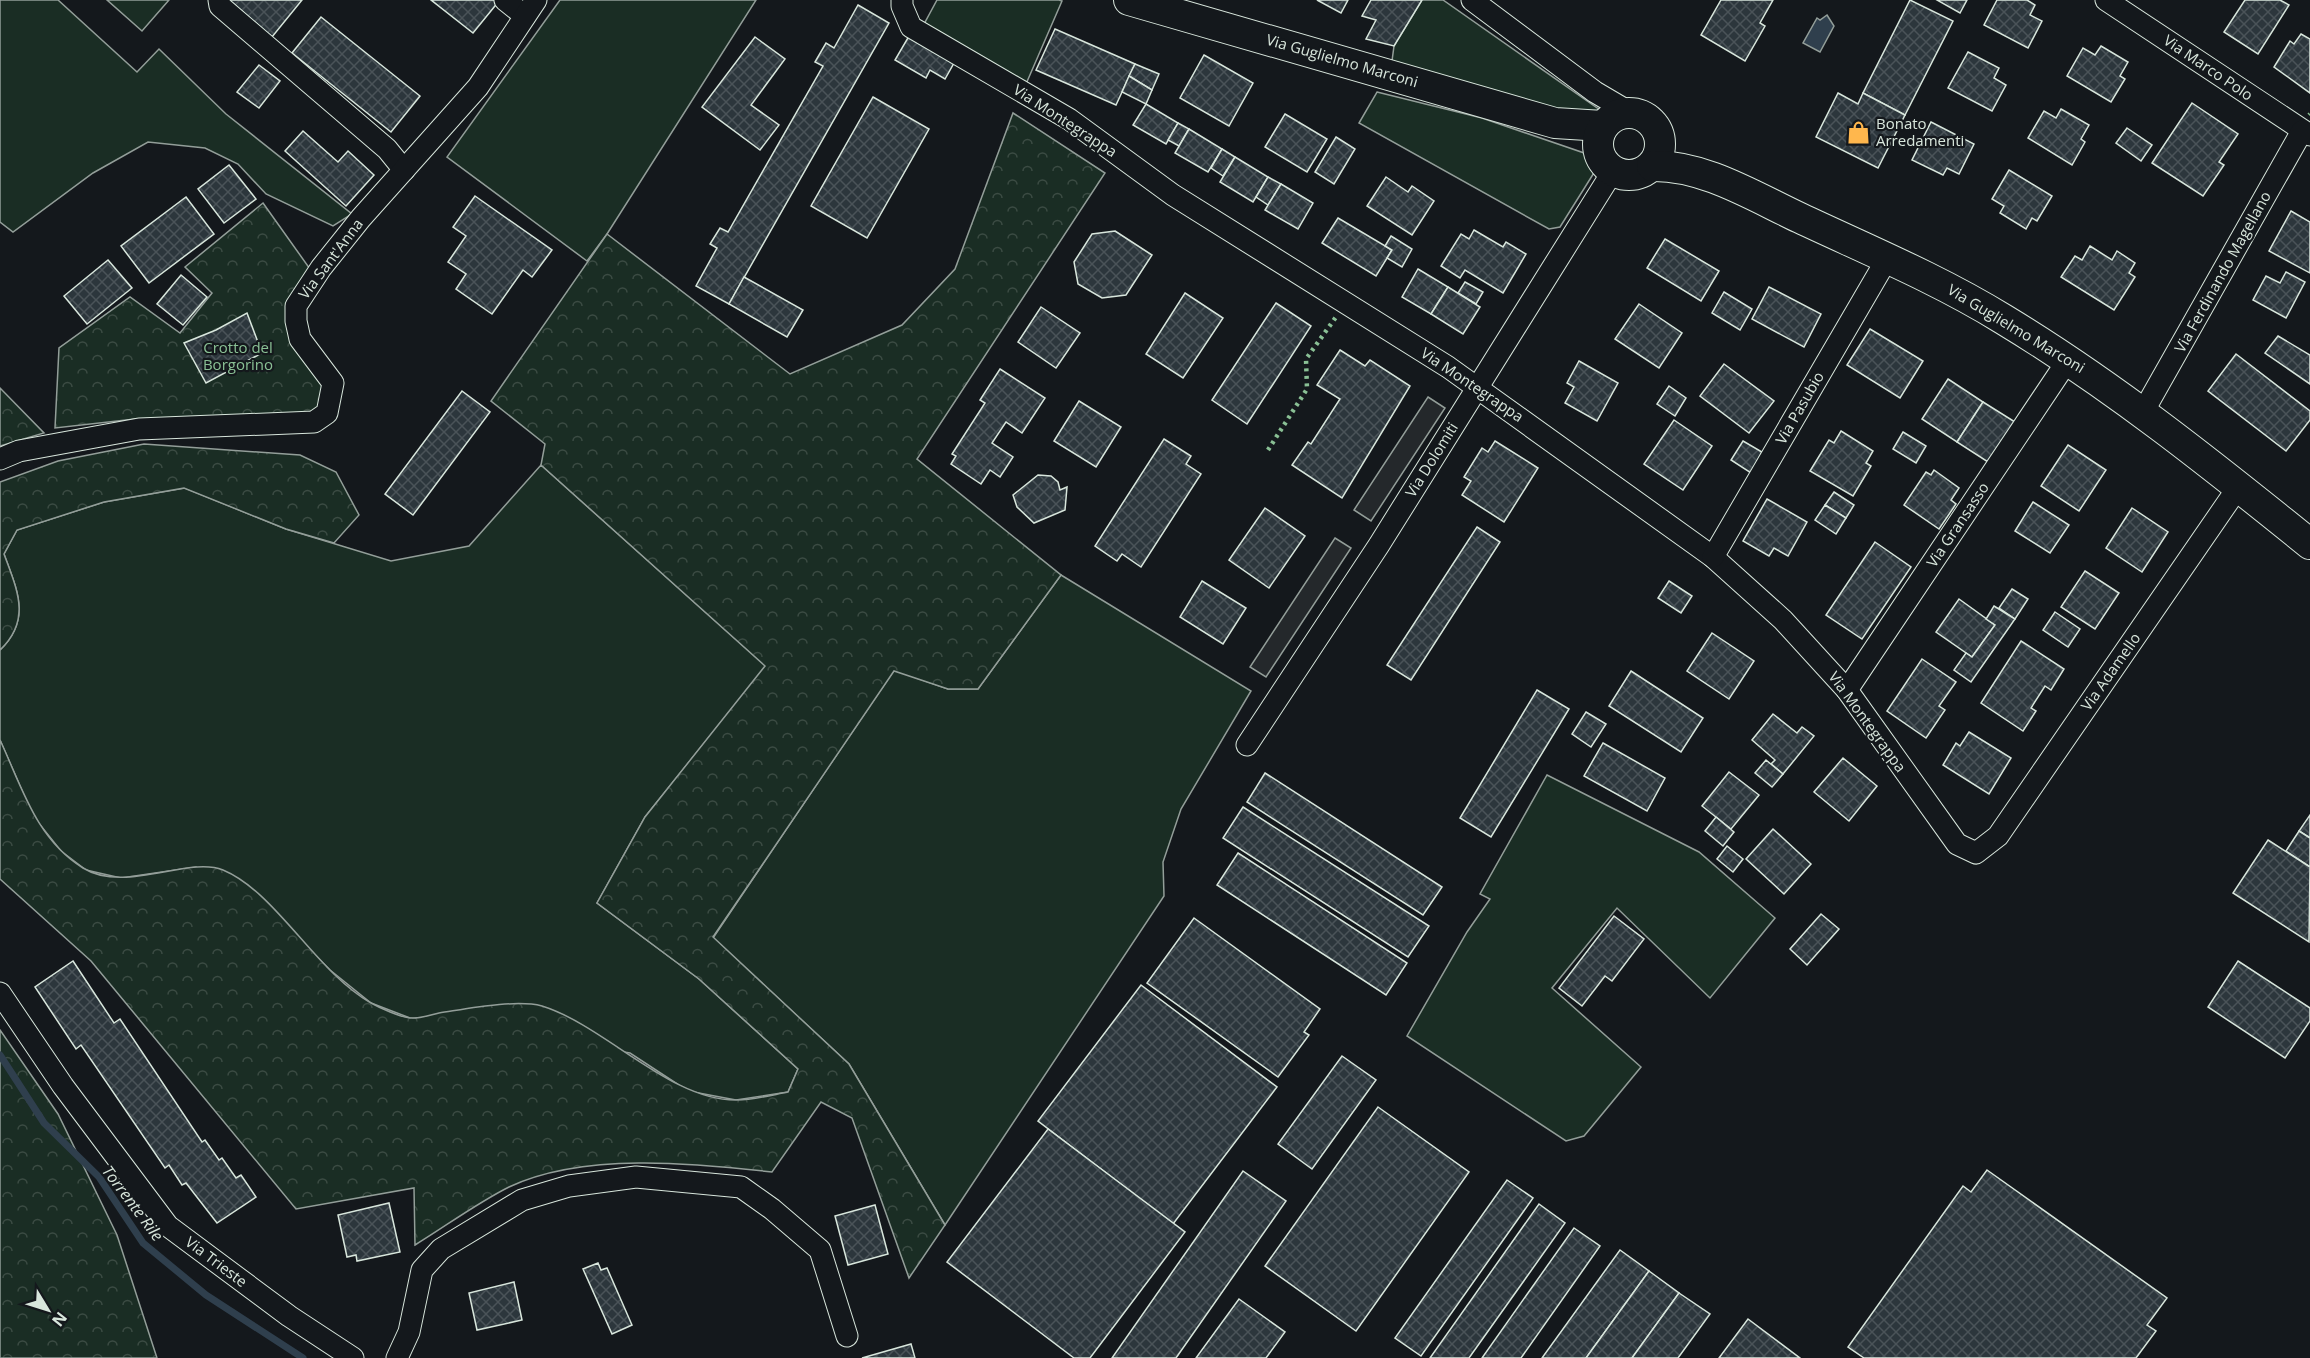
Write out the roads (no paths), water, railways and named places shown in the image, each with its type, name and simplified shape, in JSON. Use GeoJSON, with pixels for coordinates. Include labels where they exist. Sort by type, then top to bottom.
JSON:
{"type":"FeatureCollection","features":[{"type":"Feature","properties":{"kind":"street"},"geometry":{"type":"LineString","coordinates":[[219,0],[220,6],[387,149],[404,170]]}},
{"type":"Feature","properties":{"kind":"street"},"geometry":{"type":"LineString","coordinates":[[505,0],[531,8]]}},
{"type":"Feature","properties":{"kind":"street","name":"Via Montegrappa"},"geometry":{"type":"LineString","coordinates":[[902,0],[902,6],[911,27],[1069,119],[1173,195],[1478,387],[1713,558],[1783,620],[1847,690],[1957,844],[1976,853]]}},
{"type":"Feature","properties":{"kind":"street","name":"Via Guglielmo Marconi"},"geometry":{"type":"LineString","coordinates":[[1129,0],[1555,123],[1574,134],[1606,164]]}},
{"type":"Feature","properties":{"kind":"street"},"geometry":{"type":"LineString","coordinates":[[1472,0],[1595,92],[1613,120]]}},
{"type":"Feature","properties":{"kind":"street","name":"Via Marco Polo"},"geometry":{"type":"LineString","coordinates":[[2106,0],[2306,133]]}},
{"type":"Feature","properties":{"kind":"street","name":"Via Sant'Anna"},"geometry":{"type":"LineString","coordinates":[[0,459],[19,451],[139,429],[314,422],[327,413],[333,383],[300,339],[296,321],[296,306],[321,268],[478,87],[531,8]]}},
{"type":"Feature","properties":{"kind":"street"},"geometry":{"type":"LineString","coordinates":[[1648,119],[1655,127],[1656,153],[1633,176],[1606,164],[1598,135],[1613,120],[1648,119]]}},
{"type":"Feature","properties":{"kind":"street","name":"Via Guglielmo Marconi"},"geometry":{"type":"LineString","coordinates":[[1555,123],[1613,120]]}},
{"type":"Feature","properties":{"kind":"street","name":"Via Ferdinando Magellano"},"geometry":{"type":"LineString","coordinates":[[2144,412],[2306,133]]}},
{"type":"Feature","properties":{"kind":"street","name":"Via Guglielmo Marconi"},"geometry":{"type":"LineString","coordinates":[[1656,153],[1915,270],[2001,317],[2144,412],[2310,544]]}},
{"type":"Feature","properties":{"kind":"street","name":"Via Dolomiti"},"geometry":{"type":"LineString","coordinates":[[1247,745],[1379,545],[1478,387],[1606,164]]}},
{"type":"Feature","properties":{"kind":"street","name":"Via Pasubio"},"geometry":{"type":"LineString","coordinates":[[1713,558],[1887,259]]}},
{"type":"Feature","properties":{"kind":"street","name":"Via Gransasso"},"geometry":{"type":"LineString","coordinates":[[1847,690],[2068,360]]}},
{"type":"Feature","properties":{"kind":"street","name":"Via Adamello"},"geometry":{"type":"LineString","coordinates":[[1976,853],[1998,836],[2239,486]]}},
{"type":"Feature","properties":{"kind":"street","name":"Via Trieste"},"geometry":{"type":"LineString","coordinates":[[0,993],[63,1086],[168,1226],[289,1316],[353,1358]]}},
{"type":"Feature","properties":{"kind":"street"},"geometry":{"type":"LineString","coordinates":[[398,1358],[409,1332],[422,1270],[441,1249],[522,1200],[569,1186],[636,1177],[741,1187],[772,1209],[820,1250],[847,1336]]}},
{"type":"Feature","properties":{"kind":"water"},"geometry":{"type":"Polygon","coordinates":[[[1827,15],[1834,26],[1820,52],[1803,43],[1817,18],[1820,20],[1827,15]]]}},
{"type":"Feature","properties":{"kind":"waterway","name":"Torrente Rile"},"geometry":{"type":"LineString","coordinates":[[0,1055],[44,1123],[99,1177],[143,1243],[206,1295],[303,1358]]}},
{"type":"Feature","properties":{"kind":"place","name":"Bonato Arredamenti"},"geometry":{"type":"Point","coordinates":[1858,133]}},
{"type":"Feature","properties":{"kind":"park label","name":"Crotto del Borgorino"},"geometry":{"type":"Point","coordinates":[238,356]}}]}
